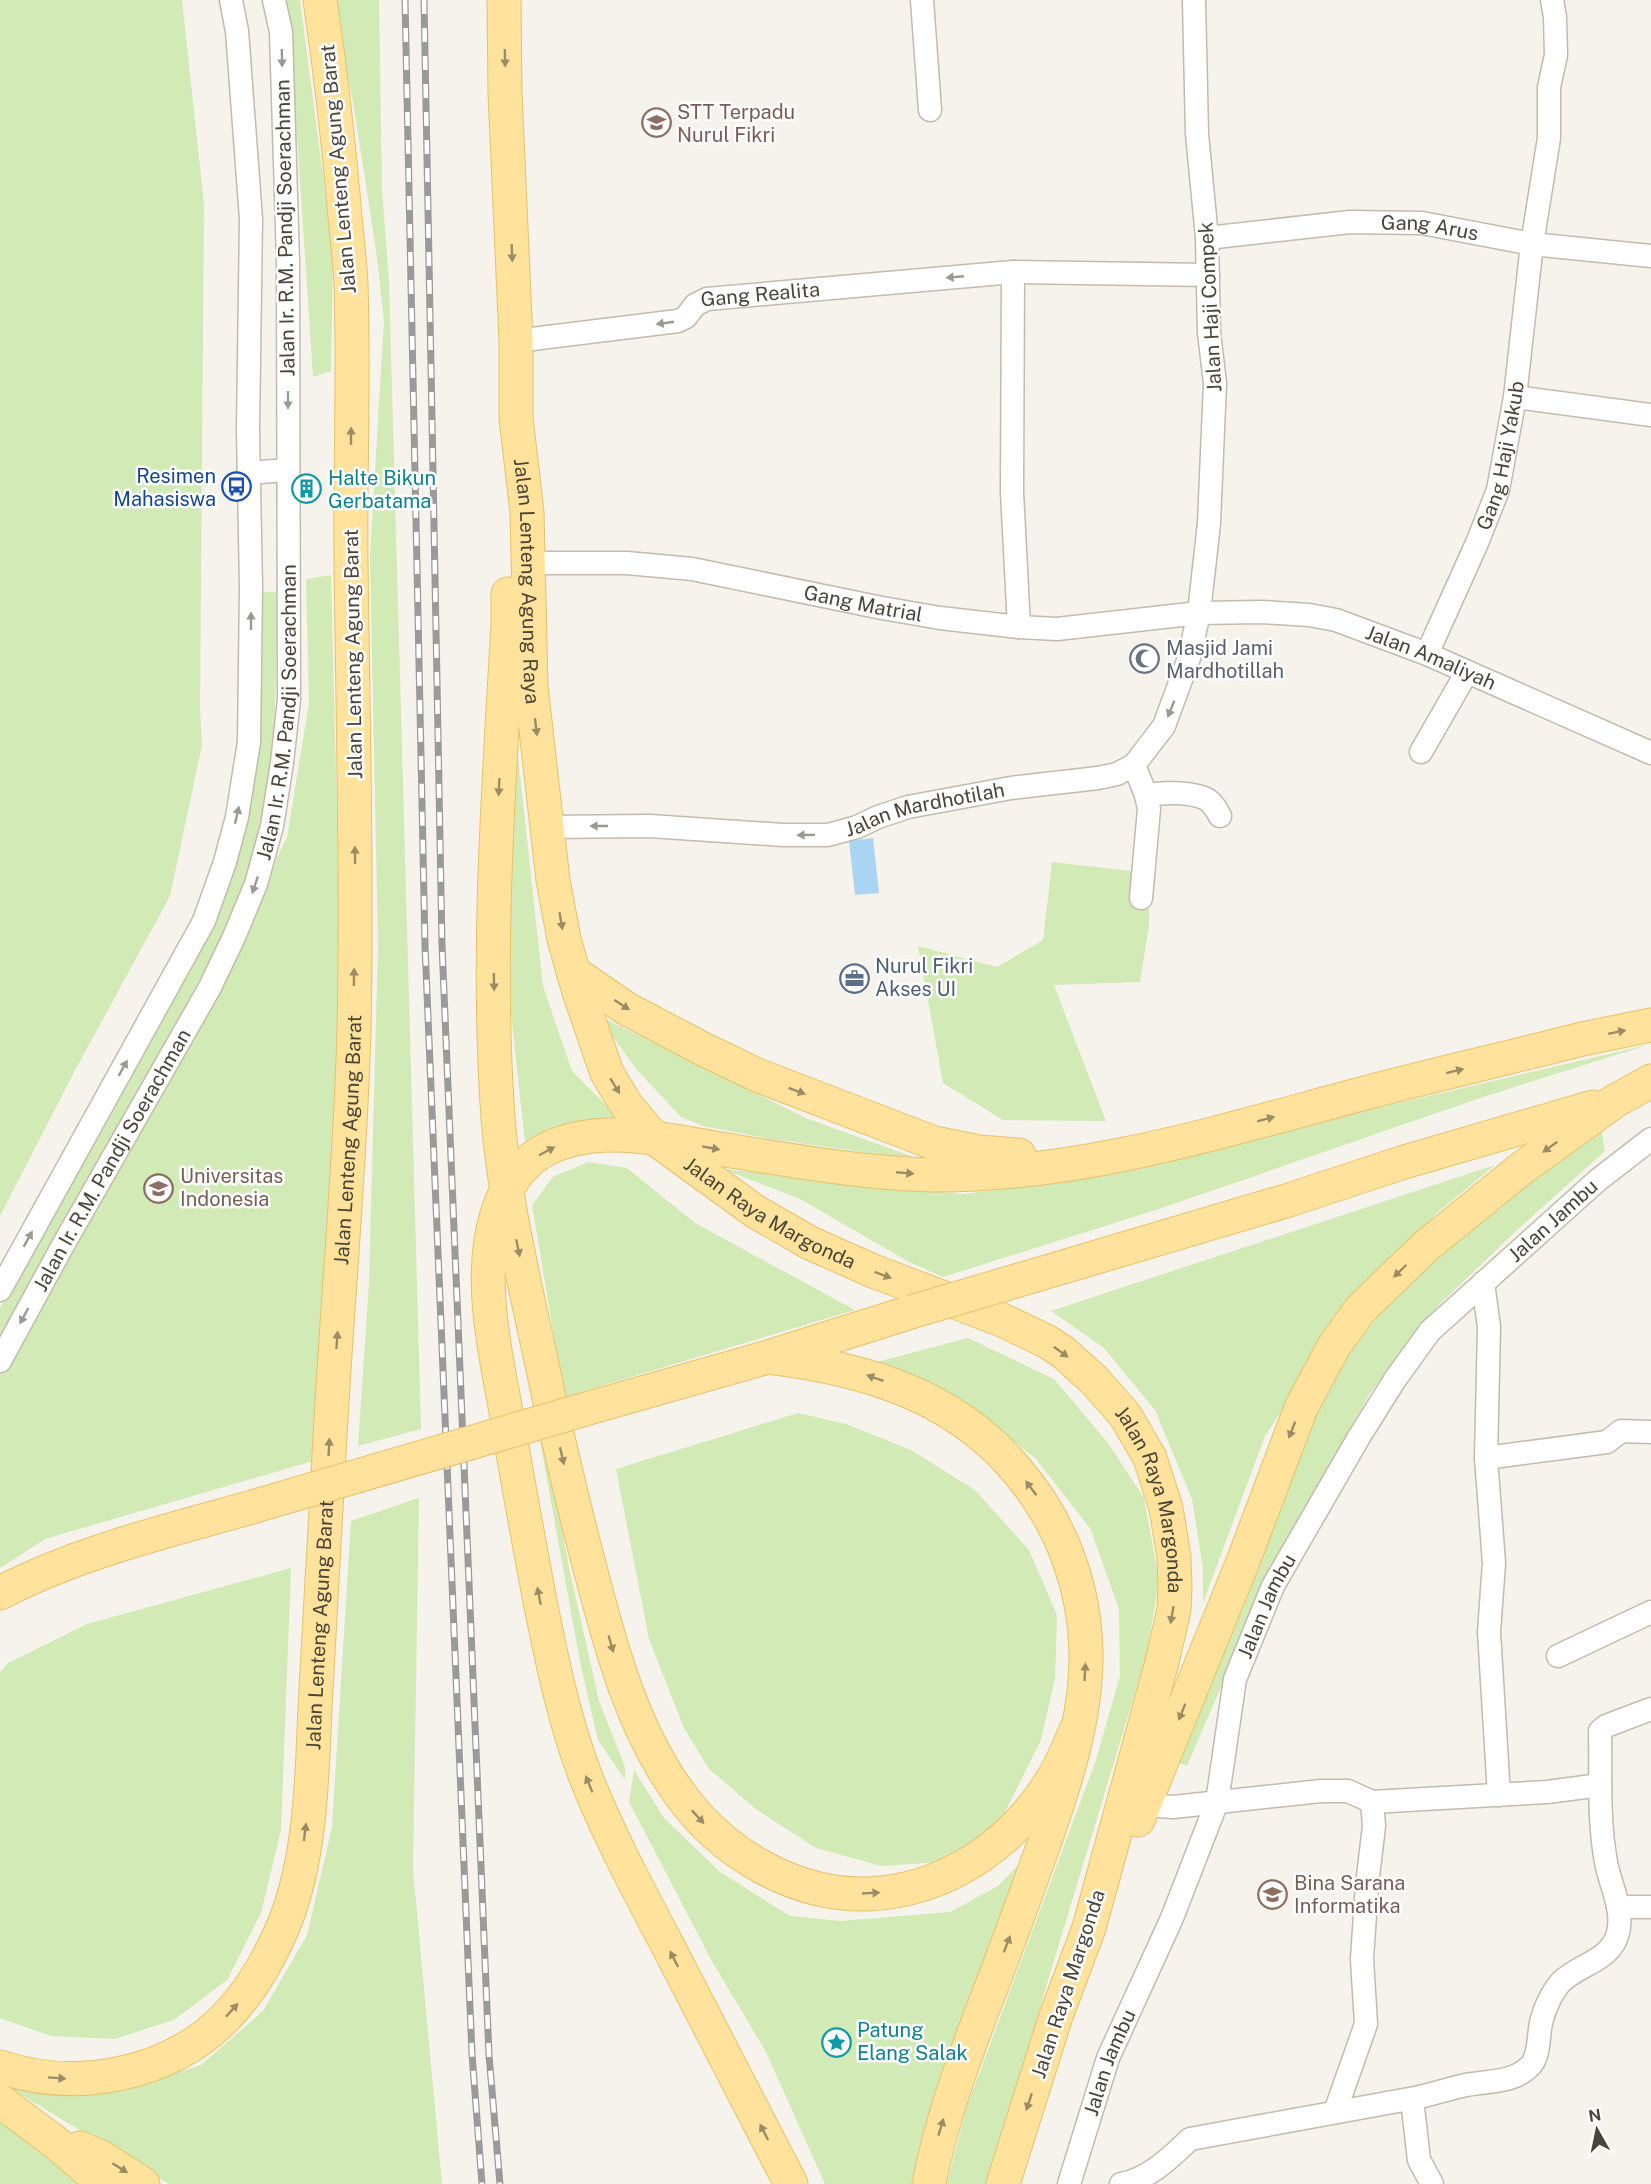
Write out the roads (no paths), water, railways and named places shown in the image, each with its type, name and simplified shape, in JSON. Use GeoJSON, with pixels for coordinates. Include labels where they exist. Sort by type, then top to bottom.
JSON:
{"type":"FeatureCollection","features":[{"type":"Feature","properties":{"kind":"main road","name":"Jalan Lenteng Agung Barat"},"geometry":{"type":"LineString","coordinates":[[0,2067],[36,2076],[90,2079],[149,2065],[177,2054],[198,2041],[222,2022],[244,1997],[259,1975],[286,1919],[305,1835],[314,1734],[354,1038],[351,284],[334,99],[320,0]]}},
{"type":"Feature","properties":{"kind":"main road","name":"Jalan Lenteng Agung Raya"},"geometry":{"type":"LineString","coordinates":[[504,0],[505,93],[516,341],[516,418],[527,512],[531,686],[553,880],[573,972],[607,1073],[627,1106],[654,1138]]}},
{"type":"Feature","properties":{"kind":"main road"},"geometry":{"type":"LineString","coordinates":[[516,418],[507,494],[508,624],[493,904],[497,1103],[506,1191],[566,1472],[626,1692],[662,1768],[679,1794],[710,1829],[762,1867],[796,1882],[818,1889],[863,1894],[911,1888],[933,1882],[961,1869],[1001,1841],[1019,1824],[1051,1782],[1076,1730]]}},
{"type":"Feature","properties":{"kind":"main road"},"geometry":{"type":"LineString","coordinates":[[573,972],[627,1009],[721,1058],[768,1079],[934,1143],[979,1152],[1012,1155],[1210,1134]]}},
{"type":"Feature","properties":{"kind":"main road"},"geometry":{"type":"LineString","coordinates":[[791,2184],[620,1856],[584,1770],[560,1696],[524,1514],[491,1310],[489,1279],[491,1240],[506,1191],[519,1170],[529,1161],[559,1144],[596,1136],[654,1138],[739,1153],[925,1175],[1012,1172],[1133,1153],[1582,1039],[1651,1025]]}},
{"type":"Feature","properties":{"kind":"main road"},"geometry":{"type":"LineString","coordinates":[[1089,1928],[1145,1805],[1244,1559],[1301,1408],[1334,1346],[1359,1310],[1426,1246],[1522,1168],[1615,1101],[1651,1081]]}},
{"type":"Feature","properties":{"kind":"main road"},"geometry":{"type":"LineString","coordinates":[[0,1593],[42,1572],[73,1561],[768,1357],[910,1312],[1289,1200],[1484,1137],[1615,1101]]}},
{"type":"Feature","properties":{"kind":"main road","name":"Jalan Raya Margonda"},"geometry":{"type":"LineString","coordinates":[[654,1138],[756,1212],[810,1243],[873,1271],[1002,1320],[1046,1341],[1094,1380],[1125,1415],[1139,1436],[1159,1483],[1171,1531],[1174,1557],[1174,1610],[1143,1737],[1089,1928],[1056,2016],[1003,2184]]}},
{"type":"Feature","properties":{"kind":"main road"},"geometry":{"type":"LineString","coordinates":[[768,1357],[827,1365],[871,1376],[942,1407],[976,1430],[1002,1453],[1023,1476],[1040,1500],[1064,1545],[1080,1600],[1086,1652],[1085,1678],[1076,1730],[1058,1805],[948,2106],[928,2184]]}},
{"type":"Feature","properties":{"kind":"main road"},"geometry":{"type":"LineString","coordinates":[[0,2101],[55,2142],[104,2184]]}},
{"type":"Feature","properties":{"kind":"main road"},"geometry":{"type":"LineString","coordinates":[[55,2142],[81,2148],[101,2157],[143,2184]]}},
{"type":"Feature","properties":{"kind":"street","name":"Jalan Ir. R.M. Pandji Soerachman"},"geometry":{"type":"LineString","coordinates":[[0,1290],[204,921],[225,862],[237,817],[249,742],[251,219],[237,31],[231,0]]}},
{"type":"Feature","properties":{"kind":"street","name":"Jalan Ir. R.M. Pandji Soerachman"},"geometry":{"type":"LineString","coordinates":[[0,1361],[73,1227],[209,989],[256,884],[272,826],[289,699],[288,262],[281,33],[274,0]]}},
{"type":"Feature","properties":{"kind":"street"},"geometry":{"type":"LineString","coordinates":[[922,0],[930,110]]}},
{"type":"Feature","properties":{"kind":"street","name":"Jalan Haji Compek"},"geometry":{"type":"LineString","coordinates":[[1194,0],[1197,134],[1207,238],[1209,333],[1215,383],[1209,522],[1199,613]]}},
{"type":"Feature","properties":{"kind":"street","name":"Gang Haji Yakub"},"geometry":{"type":"LineString","coordinates":[[1427,654],[1498,490],[1515,397],[1532,244],[1549,138],[1549,87],[1556,55],[1552,0]]}},
{"type":"Feature","properties":{"kind":"street","name":"Gang Arus"},"geometry":{"type":"LineString","coordinates":[[1207,238],[1362,222],[1422,223],[1532,244],[1651,256]]}},
{"type":"Feature","properties":{"kind":"street"},"geometry":{"type":"LineString","coordinates":[[1013,272],[1012,492],[1019,627]]}},
{"type":"Feature","properties":{"kind":"street","name":"Gang Realita"},"geometry":{"type":"LineString","coordinates":[[516,341],[678,321],[686,317],[694,305],[707,299],[1013,272],[1208,275]]}},
{"type":"Feature","properties":{"kind":"street"},"geometry":{"type":"LineString","coordinates":[[1515,397],[1651,415]]}},
{"type":"Feature","properties":{"kind":"street"},"geometry":{"type":"LineString","coordinates":[[249,473],[288,470]]}},
{"type":"Feature","properties":{"kind":"street","name":"Gang Matrial"},"geometry":{"type":"LineString","coordinates":[[529,563],[627,563],[671,567],[882,608],[940,618],[1019,627],[1056,629],[1199,613]]}},
{"type":"Feature","properties":{"kind":"street"},"geometry":{"type":"LineString","coordinates":[[1141,898],[1149,809],[1134,765],[1164,726],[1189,658],[1199,613]]}},
{"type":"Feature","properties":{"kind":"street","name":"Jalan Amaliyah"},"geometry":{"type":"LineString","coordinates":[[1199,613],[1309,615],[1336,620],[1427,654],[1651,753]]}},
{"type":"Feature","properties":{"kind":"street"},"geometry":{"type":"LineString","coordinates":[[1421,752],[1467,672]]}},
{"type":"Feature","properties":{"kind":"street","name":"Jalan Mardhotilah"},"geometry":{"type":"LineString","coordinates":[[548,826],[650,826],[783,835],[828,834],[857,827],[908,807],[1011,788],[1098,778],[1117,774],[1134,765]]}},
{"type":"Feature","properties":{"kind":"street"},"geometry":{"type":"LineString","coordinates":[[1146,795],[1168,792],[1204,798],[1213,804],[1220,816]]}},
{"type":"Feature","properties":{"kind":"street","name":"Jalan Jambu"},"geometry":{"type":"LineString","coordinates":[[1069,2184],[1108,2058],[1172,1918],[1217,1802],[1235,1679],[1273,1586],[1359,1437],[1394,1381],[1430,1331],[1598,1180],[1651,1139]]}},
{"type":"Feature","properties":{"kind":"street"},"geometry":{"type":"LineString","coordinates":[[1483,1283],[1489,1327],[1486,1458],[1494,1563],[1489,1632],[1499,1795]]}},
{"type":"Feature","properties":{"kind":"street"},"geometry":{"type":"LineString","coordinates":[[1486,1458],[1606,1442],[1621,1431],[1651,1432]]}},
{"type":"Feature","properties":{"kind":"street"},"geometry":{"type":"LineString","coordinates":[[1558,1656],[1651,1612]]}},
{"type":"Feature","properties":{"kind":"street"},"geometry":{"type":"LineString","coordinates":[[1121,2184],[1130,2183],[1164,2163],[1190,2139],[1412,2099],[1467,2085],[1504,2080],[1532,2065],[1539,2044],[1541,2022],[1554,1991],[1562,1981],[1593,1962],[1612,1946],[1618,1933],[1618,1907],[1606,1862],[1600,1785],[1600,1731],[1602,1728],[1651,1709]]}},
{"type":"Feature","properties":{"kind":"street"},"geometry":{"type":"LineString","coordinates":[[1145,1805],[1173,1808],[1304,1792],[1348,1791],[1372,1802],[1499,1795],[1600,1785]]}},
{"type":"Feature","properties":{"kind":"street"},"geometry":{"type":"LineString","coordinates":[[1335,2112],[1366,2024],[1362,1959],[1374,1826],[1372,1802]]}},
{"type":"Feature","properties":{"kind":"street"},"geometry":{"type":"LineString","coordinates":[[1618,1907],[1651,1907]]}},
{"type":"Feature","properties":{"kind":"street"},"geometry":{"type":"LineString","coordinates":[[1412,2099],[1419,2160],[1432,2184]]}},
{"type":"Feature","properties":{"kind":"water"},"geometry":{"type":"Polygon","coordinates":[[[873,838],[879,893],[855,895],[849,841],[873,838]]]}},
{"type":"Feature","properties":{"kind":"railway"},"geometry":{"type":"LineString","coordinates":[[405,0],[425,946],[472,2054],[482,2184]]}},
{"type":"Feature","properties":{"kind":"railway"},"geometry":{"type":"LineString","coordinates":[[424,0],[442,945],[489,2055],[500,2184]]}},
{"type":"Feature","properties":{"kind":"place","name":"STT Terpadu Nurul Fikri"},"geometry":{"type":"Point","coordinates":[656,123]}},
{"type":"Feature","properties":{"kind":"place","name":"Resimen Mahasiswa"},"geometry":{"type":"Point","coordinates":[237,487]}},
{"type":"Feature","properties":{"kind":"place","name":"Halte Bikun Gerbatama"},"geometry":{"type":"Point","coordinates":[307,489]}},
{"type":"Feature","properties":{"kind":"place","name":"Masjid Jami Mardhotillah"},"geometry":{"type":"Point","coordinates":[1145,659]}},
{"type":"Feature","properties":{"kind":"place","name":"Nurul Fikri Akses UI"},"geometry":{"type":"Point","coordinates":[854,978]}},
{"type":"Feature","properties":{"kind":"place","name":"Universitas Indonesia"},"geometry":{"type":"Point","coordinates":[159,1188]}},
{"type":"Feature","properties":{"kind":"place","name":"Bina Sarana Informatika"},"geometry":{"type":"Point","coordinates":[1273,1895]}},
{"type":"Feature","properties":{"kind":"place","name":"Patung Elang Salak"},"geometry":{"type":"Point","coordinates":[836,2042]}}]}
